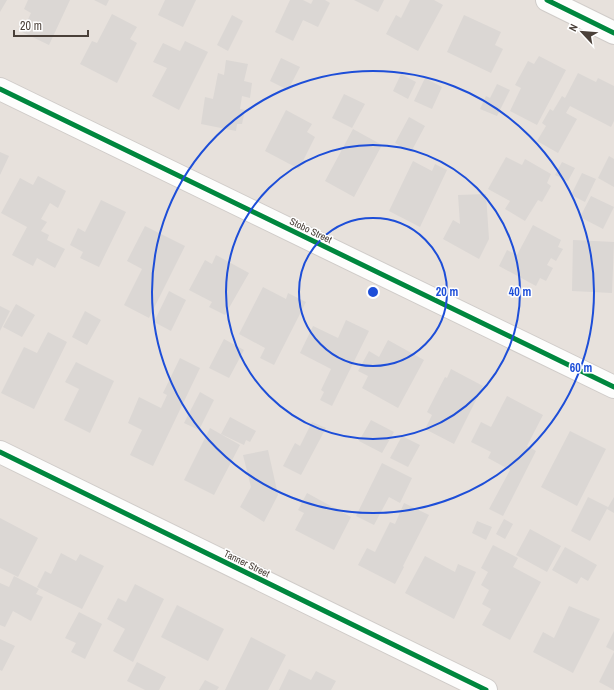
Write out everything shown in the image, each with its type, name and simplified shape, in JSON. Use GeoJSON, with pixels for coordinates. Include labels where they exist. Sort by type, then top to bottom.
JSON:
{"type":"FeatureCollection","features":[{"type":"Feature","properties":{"kind":"street"},"geometry":{"type":"LineString","coordinates":[[546,0],[614,33]]}},
{"type":"Feature","properties":{"kind":"street","name":"Stobo Street"},"geometry":{"type":"LineString","coordinates":[[0,88],[614,387]]}},
{"type":"Feature","properties":{"kind":"street","name":"Tanner Street"},"geometry":{"type":"LineString","coordinates":[[0,452],[486,690]]}},
{"type":"Feature","properties":{"kind":"shaded area"},"geometry":{"type":"Polygon","coordinates":[[[0,0],[614,0],[614,690],[0,690],[0,0]]]}},
{"type":"Feature","properties":{"kind":"building"},"geometry":{"type":"Polygon","coordinates":[[[0,0],[7,0],[0,12],[0,0]]]}},
{"type":"Feature","properties":{"kind":"building"},"geometry":{"type":"Polygon","coordinates":[[[28,0],[70,0],[49,45],[22,32],[31,13],[24,9],[28,0]]]}},
{"type":"Feature","properties":{"kind":"building"},"geometry":{"type":"Polygon","coordinates":[[[94,0],[109,0],[106,6],[94,0]]]}},
{"type":"Feature","properties":{"kind":"building"},"geometry":{"type":"Polygon","coordinates":[[[165,0],[196,0],[183,27],[158,15],[165,0]]]}},
{"type":"Feature","properties":{"kind":"building"},"geometry":{"type":"Polygon","coordinates":[[[290,0],[303,0],[311,4],[313,0],[325,0],[330,3],[318,27],[303,20],[293,41],[275,32],[290,0]]]}},
{"type":"Feature","properties":{"kind":"building"},"geometry":{"type":"Polygon","coordinates":[[[354,0],[384,0],[378,12],[354,0]]]}},
{"type":"Feature","properties":{"kind":"building"},"geometry":{"type":"Polygon","coordinates":[[[410,0],[434,0],[443,5],[418,51],[386,34],[396,15],[401,18],[410,0]]]}},
{"type":"Feature","properties":{"kind":"building"},"geometry":{"type":"Polygon","coordinates":[[[112,14],[137,27],[130,39],[137,43],[117,83],[80,64],[92,41],[97,43],[112,14]]]}},
{"type":"Feature","properties":{"kind":"building"},"geometry":{"type":"Polygon","coordinates":[[[232,15],[243,21],[228,51],[217,45],[232,15]]]}},
{"type":"Feature","properties":{"kind":"building"},"geometry":{"type":"Polygon","coordinates":[[[464,15],[501,32],[495,45],[503,49],[491,73],[447,52],[464,15]]]}},
{"type":"Feature","properties":{"kind":"building"},"geometry":{"type":"Polygon","coordinates":[[[185,41],[208,52],[179,110],[152,96],[167,68],[153,62],[163,43],[180,51],[185,41]]]}},
{"type":"Feature","properties":{"kind":"building"},"geometry":{"type":"Polygon","coordinates":[[[539,56],[566,70],[537,125],[510,111],[521,88],[515,85],[528,61],[534,64],[539,56]]]}},
{"type":"Feature","properties":{"kind":"building"},"geometry":{"type":"Polygon","coordinates":[[[281,58],[300,67],[288,90],[270,81],[281,58]]]}},
{"type":"Feature","properties":{"kind":"building"},"geometry":{"type":"Polygon","coordinates":[[[226,60],[248,64],[244,81],[252,83],[250,98],[242,96],[240,109],[245,110],[242,124],[237,124],[236,131],[201,124],[205,97],[213,99],[218,73],[224,75],[226,60]]]}},
{"type":"Feature","properties":{"kind":"building"},"geometry":{"type":"Polygon","coordinates":[[[578,73],[596,82],[598,78],[614,86],[614,121],[611,127],[570,106],[566,113],[577,119],[558,153],[537,141],[546,126],[542,123],[550,109],[553,111],[562,96],[565,98],[578,73]]]}},
{"type":"Feature","properties":{"kind":"building"},"geometry":{"type":"Polygon","coordinates":[[[401,74],[416,82],[408,99],[393,91],[401,74]]]}},
{"type":"Feature","properties":{"kind":"building"},"geometry":{"type":"Polygon","coordinates":[[[425,78],[442,87],[432,109],[414,101],[425,78]]]}},
{"type":"Feature","properties":{"kind":"building"},"geometry":{"type":"Polygon","coordinates":[[[497,84],[510,90],[497,116],[480,109],[486,96],[490,98],[497,84]]]}},
{"type":"Feature","properties":{"kind":"building"},"geometry":{"type":"Polygon","coordinates":[[[344,94],[365,104],[352,128],[332,118],[344,94]]]}},
{"type":"Feature","properties":{"kind":"building"},"geometry":{"type":"Polygon","coordinates":[[[286,110],[312,124],[307,132],[315,137],[299,169],[265,151],[286,110]]]}},
{"type":"Feature","properties":{"kind":"building"},"geometry":{"type":"Polygon","coordinates":[[[409,117],[425,126],[411,152],[395,143],[409,117]]]}},
{"type":"Feature","properties":{"kind":"building"},"geometry":{"type":"Polygon","coordinates":[[[353,129],[382,145],[354,197],[325,181],[353,129]]]}},
{"type":"Feature","properties":{"kind":"building"},"geometry":{"type":"Polygon","coordinates":[[[0,152],[9,156],[0,175],[0,152]]]}},
{"type":"Feature","properties":{"kind":"building"},"geometry":{"type":"Polygon","coordinates":[[[609,156],[614,159],[614,187],[598,178],[609,156]]]}},
{"type":"Feature","properties":{"kind":"building"},"geometry":{"type":"Polygon","coordinates":[[[506,157],[522,165],[525,159],[551,174],[547,183],[551,186],[542,202],[538,200],[525,221],[505,209],[510,201],[488,189],[506,157]]]}},
{"type":"Feature","properties":{"kind":"building"},"geometry":{"type":"Polygon","coordinates":[[[413,161],[432,171],[435,164],[447,170],[420,227],[389,211],[413,161]]]}},
{"type":"Feature","properties":{"kind":"building"},"geometry":{"type":"Polygon","coordinates":[[[562,162],[575,168],[568,181],[555,175],[562,162]]]}},
{"type":"Feature","properties":{"kind":"building"},"geometry":{"type":"Polygon","coordinates":[[[582,173],[596,179],[585,202],[571,195],[582,173]]]}},
{"type":"Feature","properties":{"kind":"building"},"geometry":{"type":"Polygon","coordinates":[[[38,176],[66,191],[58,208],[50,203],[41,219],[47,222],[41,231],[49,235],[47,240],[65,249],[55,268],[37,258],[33,266],[12,255],[27,227],[1,213],[20,178],[33,185],[38,176]]]}},
{"type":"Feature","properties":{"kind":"building"},"geometry":{"type":"Polygon","coordinates":[[[486,194],[489,239],[479,259],[443,239],[453,220],[460,224],[458,195],[486,194]]]}},
{"type":"Feature","properties":{"kind":"building"},"geometry":{"type":"Polygon","coordinates":[[[591,196],[614,207],[603,229],[580,217],[591,196]]]}},
{"type":"Feature","properties":{"kind":"building"},"geometry":{"type":"Polygon","coordinates":[[[101,200],[126,212],[99,267],[80,258],[83,252],[70,245],[78,228],[85,232],[101,200]]]}},
{"type":"Feature","properties":{"kind":"building"},"geometry":{"type":"Polygon","coordinates":[[[533,225],[561,240],[558,247],[563,249],[556,261],[551,258],[547,265],[553,268],[546,281],[540,278],[536,286],[499,266],[507,250],[517,255],[533,225]]]}},
{"type":"Feature","properties":{"kind":"building"},"geometry":{"type":"Polygon","coordinates":[[[145,226],[185,246],[149,318],[124,305],[142,269],[127,261],[145,226]]]}},
{"type":"Feature","properties":{"kind":"building"},"geometry":{"type":"Polygon","coordinates":[[[573,240],[614,242],[612,293],[572,291],[573,240]]]}},
{"type":"Feature","properties":{"kind":"building"},"geometry":{"type":"Polygon","coordinates":[[[216,255],[249,273],[225,315],[209,307],[212,302],[189,290],[205,260],[212,264],[216,255]]]}},
{"type":"Feature","properties":{"kind":"building"},"geometry":{"type":"Polygon","coordinates":[[[263,287],[286,299],[288,293],[306,302],[274,365],[260,358],[265,348],[239,334],[263,287]]]}},
{"type":"Feature","properties":{"kind":"building"},"geometry":{"type":"Polygon","coordinates":[[[169,291],[186,300],[171,331],[154,322],[169,291]]]}},
{"type":"Feature","properties":{"kind":"building"},"geometry":{"type":"Polygon","coordinates":[[[16,304],[35,315],[22,337],[3,327],[16,304]]]}},
{"type":"Feature","properties":{"kind":"building"},"geometry":{"type":"Polygon","coordinates":[[[0,306],[10,311],[0,331],[0,306]]]}},
{"type":"Feature","properties":{"kind":"building"},"geometry":{"type":"Polygon","coordinates":[[[85,311],[101,320],[87,345],[72,337],[85,311]]]}},
{"type":"Feature","properties":{"kind":"building"},"geometry":{"type":"Polygon","coordinates":[[[346,320],[369,331],[332,406],[320,400],[324,392],[321,390],[331,369],[300,353],[313,326],[338,338],[346,320]]]}},
{"type":"Feature","properties":{"kind":"building"},"geometry":{"type":"Polygon","coordinates":[[[48,332],[67,342],[34,409],[1,393],[24,347],[37,353],[48,332]]]}},
{"type":"Feature","properties":{"kind":"building"},"geometry":{"type":"Polygon","coordinates":[[[224,339],[244,350],[229,378],[209,368],[224,339]]]}},
{"type":"Feature","properties":{"kind":"building"},"geometry":{"type":"Polygon","coordinates":[[[388,340],[424,360],[398,408],[362,388],[368,376],[358,371],[369,351],[379,357],[388,340]]]}},
{"type":"Feature","properties":{"kind":"building"},"geometry":{"type":"Polygon","coordinates":[[[180,358],[200,368],[153,466],[130,455],[142,430],[128,423],[139,397],[161,408],[167,395],[163,393],[180,358]]]}},
{"type":"Feature","properties":{"kind":"building"},"geometry":{"type":"Polygon","coordinates":[[[76,362],[114,381],[90,433],[64,420],[79,389],[65,382],[76,362]]]}},
{"type":"Feature","properties":{"kind":"building"},"geometry":{"type":"Polygon","coordinates":[[[451,369],[483,386],[454,444],[425,429],[432,415],[427,412],[445,377],[447,378],[451,369]]]}},
{"type":"Feature","properties":{"kind":"building"},"geometry":{"type":"Polygon","coordinates":[[[200,392],[214,400],[199,430],[184,423],[200,392]]]}},
{"type":"Feature","properties":{"kind":"building"},"geometry":{"type":"Polygon","coordinates":[[[507,396],[543,415],[527,446],[536,451],[503,516],[489,509],[510,470],[488,458],[491,452],[471,442],[481,422],[491,427],[507,396]]]}},
{"type":"Feature","properties":{"kind":"building"},"geometry":{"type":"Polygon","coordinates":[[[230,417],[256,431],[250,442],[246,440],[244,445],[221,434],[230,417]]]}},
{"type":"Feature","properties":{"kind":"building"},"geometry":{"type":"Polygon","coordinates":[[[371,420],[394,432],[382,453],[359,441],[371,420]]]}},
{"type":"Feature","properties":{"kind":"building"},"geometry":{"type":"Polygon","coordinates":[[[312,422],[326,428],[301,475],[283,466],[295,443],[300,446],[312,422]]]}},
{"type":"Feature","properties":{"kind":"building"},"geometry":{"type":"Polygon","coordinates":[[[210,428],[240,445],[214,495],[184,480],[210,428]]]}},
{"type":"Feature","properties":{"kind":"building"},"geometry":{"type":"Polygon","coordinates":[[[570,431],[606,449],[577,506],[541,487],[570,431]]]}},
{"type":"Feature","properties":{"kind":"building"},"geometry":{"type":"Polygon","coordinates":[[[402,436],[420,445],[408,467],[390,458],[402,436]]]}},
{"type":"Feature","properties":{"kind":"building"},"geometry":{"type":"Polygon","coordinates":[[[268,450],[278,495],[264,522],[240,507],[251,487],[243,455],[268,450]]]}},
{"type":"Feature","properties":{"kind":"building"},"geometry":{"type":"Polygon","coordinates":[[[382,463],[412,478],[400,503],[389,497],[374,525],[356,516],[382,463]]]}},
{"type":"Feature","properties":{"kind":"building"},"geometry":{"type":"Polygon","coordinates":[[[307,493],[351,517],[334,550],[295,530],[304,513],[298,510],[307,493]]]}},
{"type":"Feature","properties":{"kind":"building"},"geometry":{"type":"Polygon","coordinates":[[[588,497],[608,507],[590,541],[571,531],[588,497]]]}},
{"type":"Feature","properties":{"kind":"building"},"geometry":{"type":"Polygon","coordinates":[[[614,497],[614,513],[607,509],[614,497]]]}},
{"type":"Feature","properties":{"kind":"building"},"geometry":{"type":"Polygon","coordinates":[[[404,503],[429,515],[395,584],[358,565],[367,548],[375,552],[390,522],[395,524],[404,503]]]}},
{"type":"Feature","properties":{"kind":"building"},"geometry":{"type":"Polygon","coordinates":[[[0,518],[38,538],[18,577],[0,568],[0,518]]]}},
{"type":"Feature","properties":{"kind":"building"},"geometry":{"type":"Polygon","coordinates":[[[504,519],[513,524],[505,539],[496,534],[504,519]]]}},
{"type":"Feature","properties":{"kind":"building"},"geometry":{"type":"Polygon","coordinates":[[[477,521],[492,527],[486,540],[472,533],[477,521]]]}},
{"type":"Feature","properties":{"kind":"building"},"geometry":{"type":"Polygon","coordinates":[[[530,529],[561,546],[547,572],[516,555],[530,529]]]}},
{"type":"Feature","properties":{"kind":"building"},"geometry":{"type":"Polygon","coordinates":[[[493,545],[518,558],[513,567],[541,582],[510,640],[482,625],[491,609],[482,604],[489,590],[481,585],[488,572],[481,568],[493,545]]]}},
{"type":"Feature","properties":{"kind":"building"},"geometry":{"type":"Polygon","coordinates":[[[565,547],[597,565],[588,581],[581,577],[577,584],[552,570],[565,547]]]}},
{"type":"Feature","properties":{"kind":"building"},"geometry":{"type":"Polygon","coordinates":[[[61,553],[76,561],[80,554],[104,566],[82,609],[37,587],[45,571],[51,574],[61,553]]]}},
{"type":"Feature","properties":{"kind":"building"},"geometry":{"type":"Polygon","coordinates":[[[425,556],[455,572],[458,564],[476,572],[454,619],[405,593],[425,556]]]}},
{"type":"Feature","properties":{"kind":"building"},"geometry":{"type":"Polygon","coordinates":[[[14,576],[39,589],[36,594],[43,597],[31,621],[13,611],[5,627],[0,625],[0,583],[9,587],[14,576]]]}},
{"type":"Feature","properties":{"kind":"building"},"geometry":{"type":"Polygon","coordinates":[[[135,584],[164,599],[133,662],[113,651],[125,629],[107,619],[118,598],[126,602],[135,584]]]}},
{"type":"Feature","properties":{"kind":"building"},"geometry":{"type":"Polygon","coordinates":[[[177,605],[224,629],[208,661],[161,637],[177,605]]]}},
{"type":"Feature","properties":{"kind":"building"},"geometry":{"type":"Polygon","coordinates":[[[569,606],[600,619],[573,673],[533,652],[543,632],[554,638],[569,606]]]}},
{"type":"Feature","properties":{"kind":"building"},"geometry":{"type":"Polygon","coordinates":[[[79,612],[102,624],[85,659],[71,652],[76,643],[65,638],[79,612]]]}},
{"type":"Feature","properties":{"kind":"building"},"geometry":{"type":"Polygon","coordinates":[[[614,631],[614,651],[606,647],[614,631]]]}},
{"type":"Feature","properties":{"kind":"building"},"geometry":{"type":"Polygon","coordinates":[[[251,637],[286,655],[268,690],[225,690],[251,637]]]}},
{"type":"Feature","properties":{"kind":"building"},"geometry":{"type":"Polygon","coordinates":[[[0,639],[15,646],[2,671],[0,670],[0,639]]]}},
{"type":"Feature","properties":{"kind":"building"},"geometry":{"type":"Polygon","coordinates":[[[614,652],[614,690],[599,682],[614,652]]]}},
{"type":"Feature","properties":{"kind":"building"},"geometry":{"type":"Polygon","coordinates":[[[137,662],[166,677],[159,690],[145,690],[127,681],[137,662]]]}},
{"type":"Feature","properties":{"kind":"building"},"geometry":{"type":"Polygon","coordinates":[[[289,669],[311,680],[316,671],[336,681],[331,690],[279,690],[289,669]]]}},
{"type":"Feature","properties":{"kind":"building"},"geometry":{"type":"Polygon","coordinates":[[[205,680],[219,687],[217,690],[199,690],[205,680]]]}},
{"type":"Feature","properties":{"kind":"cycle path"},"geometry":{"type":"LineString","coordinates":[[547,0],[614,33]]}},
{"type":"Feature","properties":{"kind":"cycle path"},"geometry":{"type":"LineString","coordinates":[[0,89],[614,387]]}},
{"type":"Feature","properties":{"kind":"cycle path"},"geometry":{"type":"LineString","coordinates":[[0,452],[486,690]]}}]}
